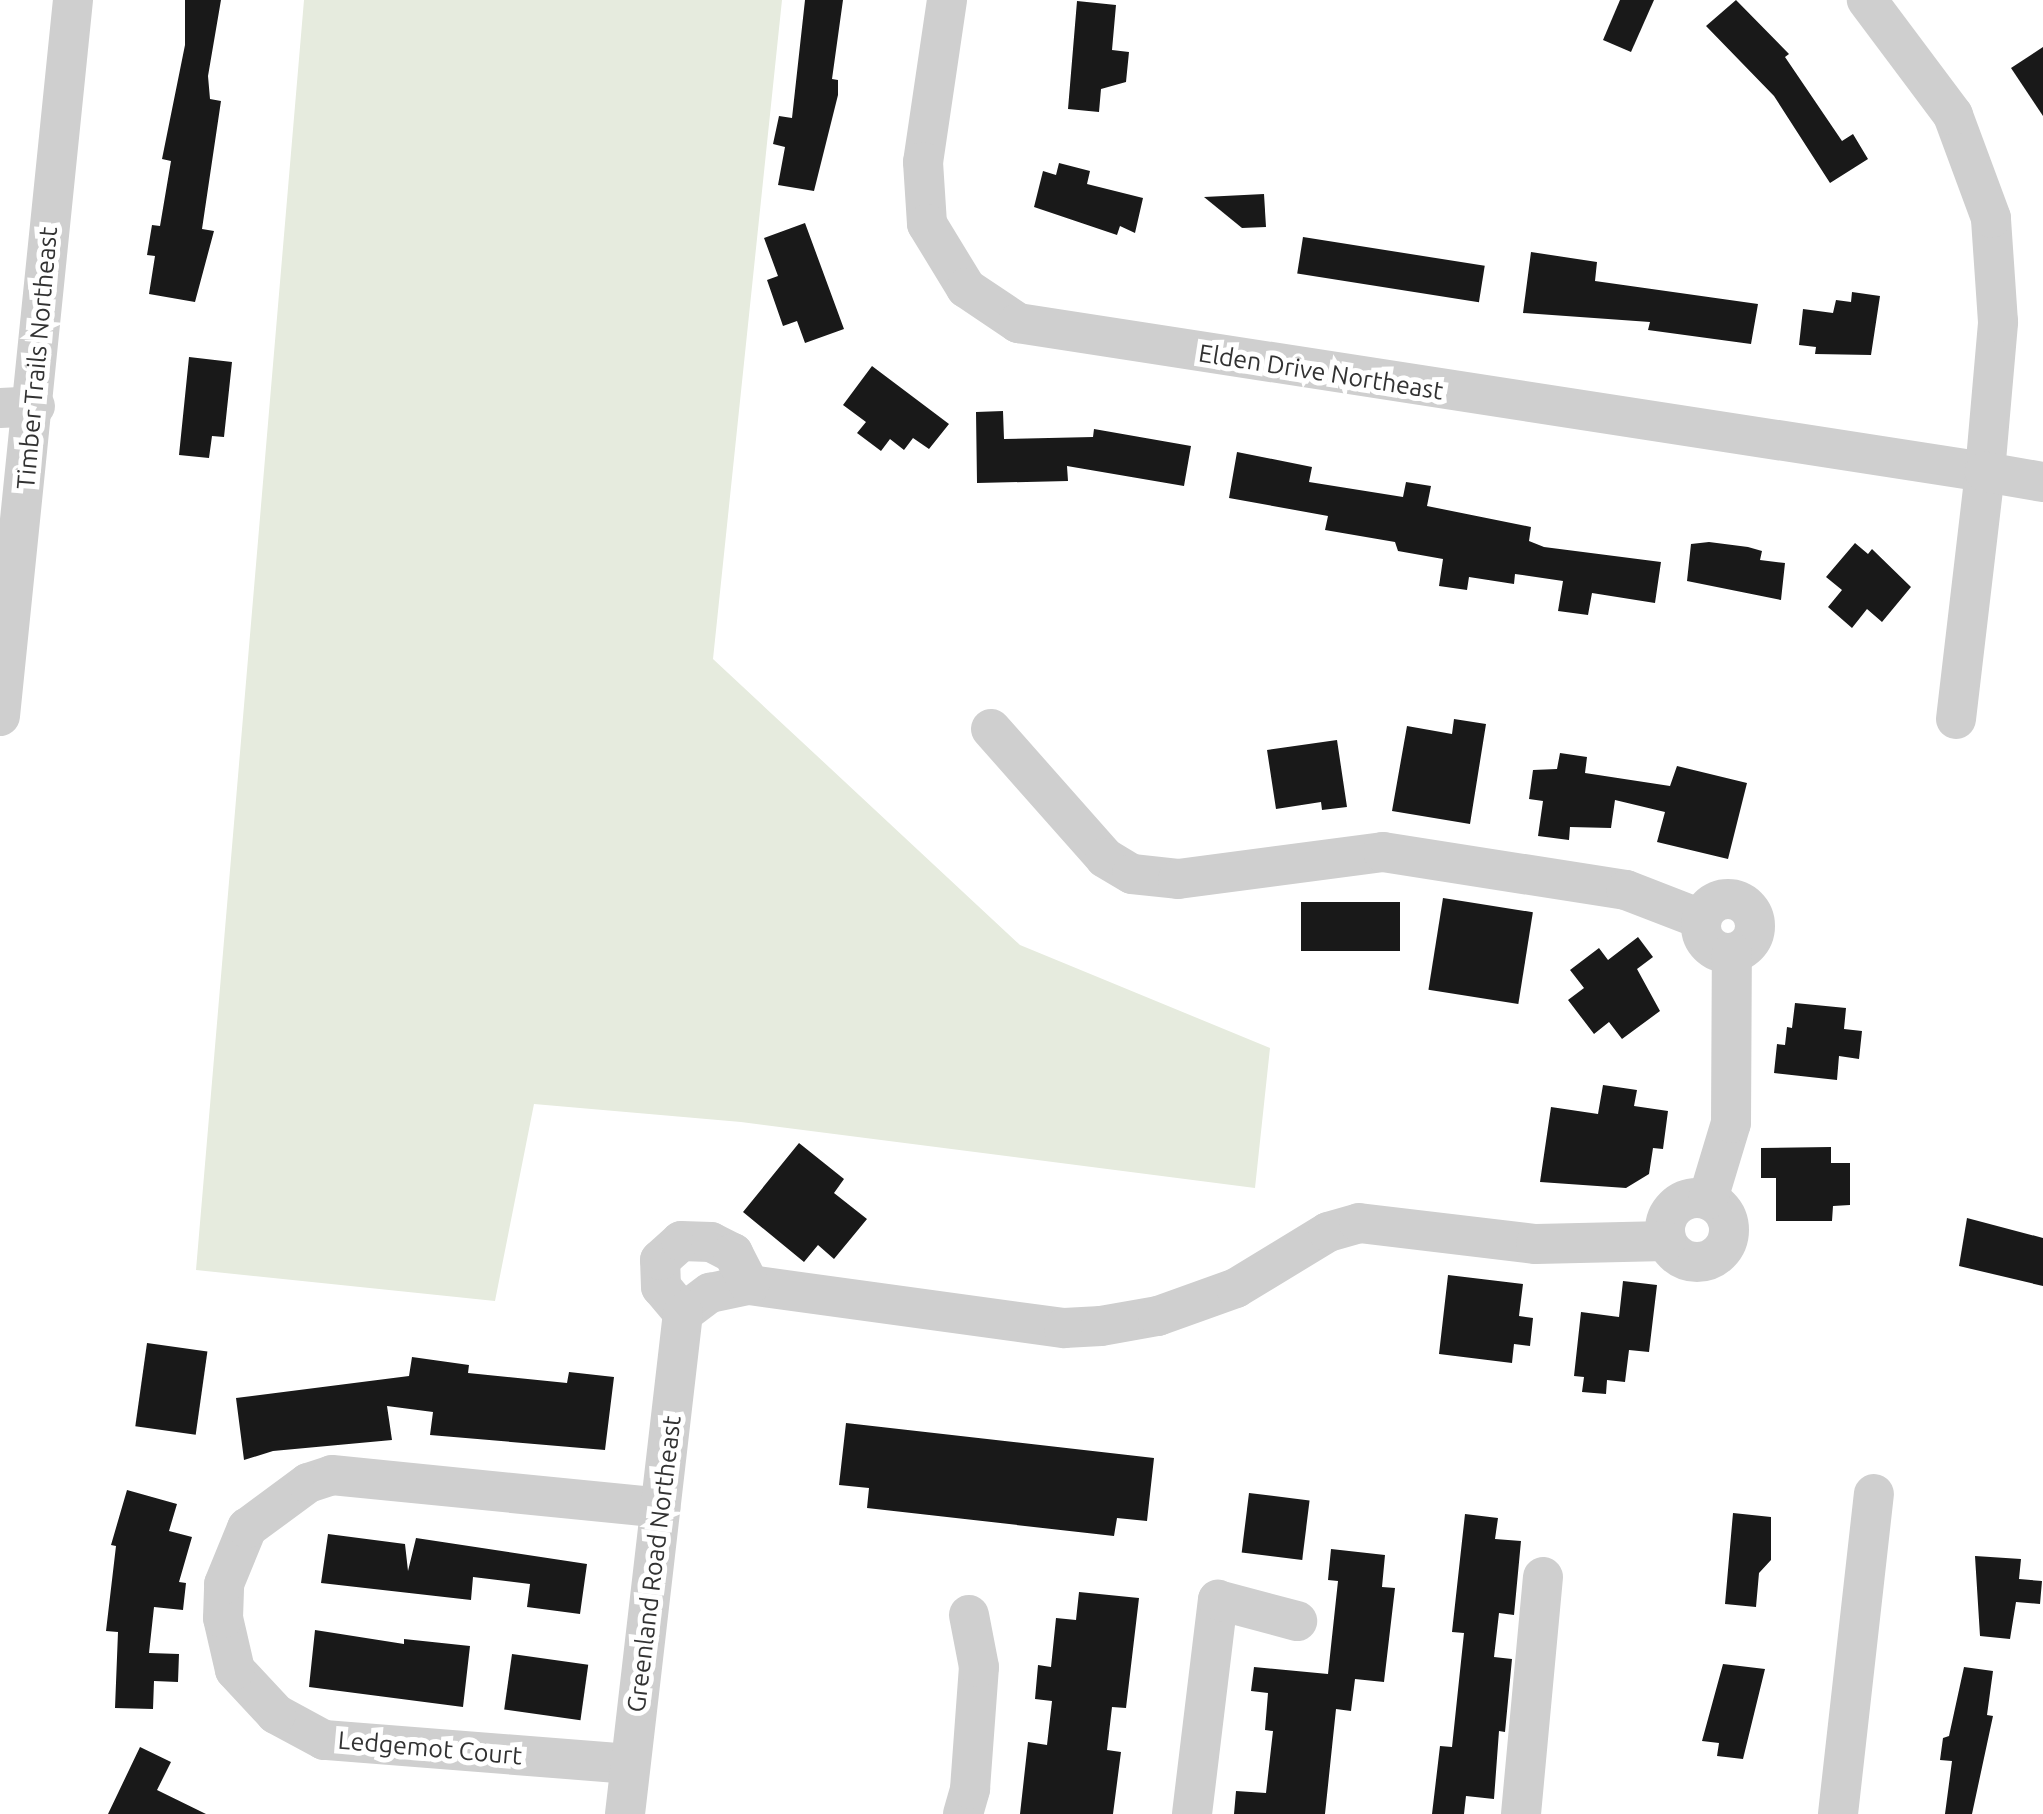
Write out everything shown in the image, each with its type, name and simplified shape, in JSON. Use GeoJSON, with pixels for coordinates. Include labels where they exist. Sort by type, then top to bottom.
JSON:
{"type":"FeatureCollection","features":[{"type":"Feature","properties":{"kind":"street","name":"Timber Trails Northeast"},"geometry":{"type":"LineString","coordinates":[[0,716],[18,407],[73,0]]}},
{"type":"Feature","properties":{"kind":"street","name":"Elden Drive Northeast"},"geometry":{"type":"LineString","coordinates":[[947,0],[922,162],[927,224],[966,288],[1018,322],[2043,482]]}},
{"type":"Feature","properties":{"kind":"street"},"geometry":{"type":"LineString","coordinates":[[1867,0],[1953,115],[1991,218],[1998,322],[1956,719]]}},
{"type":"Feature","properties":{"kind":"street"},"geometry":{"type":"LineString","coordinates":[[748,1285],[734,1253],[711,1242],[681,1241],[660,1260],[660,1287],[683,1314],[710,1293],[748,1285],[1064,1328],[1174,1310],[1236,1288],[1328,1232],[1359,1223],[1536,1244],[1666,1241],[1674,1207],[1708,1199],[1730,1123],[1732,953],[1704,940],[1701,919],[1626,890],[1384,852],[1178,878],[1132,874],[1105,858],[991,729]]}},
{"type":"Feature","properties":{"kind":"street","name":"Greenland Road Northeast"},"geometry":{"type":"LineString","coordinates":[[625,1814],[683,1314]]}},
{"type":"Feature","properties":{"kind":"street","name":"Ledgemot Court"},"geometry":{"type":"LineString","coordinates":[[630,1764],[324,1740],[276,1714],[236,1670],[223,1618],[224,1584],[247,1528],[308,1483],[332,1475],[660,1508]]}},
{"type":"Feature","properties":{"kind":"street"},"geometry":{"type":"LineString","coordinates":[[1838,1814],[1874,1494]]}},
{"type":"Feature","properties":{"kind":"street"},"geometry":{"type":"LineString","coordinates":[[1521,1814],[1543,1577]]}},
{"type":"Feature","properties":{"kind":"street"},"geometry":{"type":"LineString","coordinates":[[1192,1814],[1218,1600],[1297,1621]]}},
{"type":"Feature","properties":{"kind":"street"},"geometry":{"type":"LineString","coordinates":[[962,1814],[970,1789],[979,1667],[969,1615]]}},
{"type":"Feature","properties":{"kind":"shaded area"},"geometry":{"type":"Polygon","coordinates":[[[304,0],[782,0],[713,659],[1020,945],[1270,1048],[1255,1188],[741,1122],[534,1104],[495,1301],[196,1270],[304,0]]]}},
{"type":"Feature","properties":{"kind":"building"},"geometry":{"type":"Polygon","coordinates":[[[185,0],[221,0],[208,76],[210,99],[221,101],[202,229],[214,231],[195,302],[149,294],[155,256],[147,255],[152,225],[160,226],[171,161],[162,159],[185,45],[185,0]]]}},
{"type":"Feature","properties":{"kind":"building"},"geometry":{"type":"Polygon","coordinates":[[[805,0],[843,0],[832,79],[838,80],[838,95],[814,191],[778,185],[785,147],[773,144],[779,116],[792,118],[805,0]]]}},
{"type":"Feature","properties":{"kind":"building"},"geometry":{"type":"Polygon","coordinates":[[[1620,0],[1654,0],[1631,52],[1603,40],[1620,0]]]}},
{"type":"Feature","properties":{"kind":"building"},"geometry":{"type":"Polygon","coordinates":[[[1736,0],[1789,54],[1785,57],[1842,141],[1853,134],[1868,159],[1830,183],[1774,96],[1706,26],[1736,0]]]}},
{"type":"Feature","properties":{"kind":"building"},"geometry":{"type":"Polygon","coordinates":[[[1077,1],[1116,5],[1112,50],[1129,52],[1126,82],[1101,89],[1099,112],[1068,109],[1077,1]]]}},
{"type":"Feature","properties":{"kind":"building"},"geometry":{"type":"Polygon","coordinates":[[[2043,47],[2043,116],[2011,68],[2043,47]]]}},
{"type":"Feature","properties":{"kind":"building"},"geometry":{"type":"Polygon","coordinates":[[[1059,163],[1090,171],[1087,184],[1143,198],[1135,233],[1120,226],[1117,235],[1034,207],[1043,171],[1056,175],[1059,163]]]}},
{"type":"Feature","properties":{"kind":"building"},"geometry":{"type":"Polygon","coordinates":[[[1264,194],[1266,227],[1242,228],[1204,197],[1264,194]]]}},
{"type":"Feature","properties":{"kind":"building"},"geometry":{"type":"Polygon","coordinates":[[[805,223],[844,329],[805,343],[797,321],[783,326],[767,280],[778,276],[764,238],[805,223]]]}},
{"type":"Feature","properties":{"kind":"building"},"geometry":{"type":"Polygon","coordinates":[[[1303,237],[1485,266],[1479,302],[1297,274],[1303,237]]]}},
{"type":"Feature","properties":{"kind":"building"},"geometry":{"type":"Polygon","coordinates":[[[1531,252],[1597,262],[1595,281],[1758,304],[1751,344],[1648,330],[1650,322],[1523,313],[1531,252]]]}},
{"type":"Feature","properties":{"kind":"building"},"geometry":{"type":"Polygon","coordinates":[[[1852,292],[1880,296],[1871,355],[1815,354],[1816,347],[1799,345],[1803,309],[1833,313],[1836,300],[1851,302],[1852,292]]]}},
{"type":"Feature","properties":{"kind":"building"},"geometry":{"type":"Polygon","coordinates":[[[189,357],[232,362],[224,437],[212,436],[209,458],[179,455],[189,357]]]}},
{"type":"Feature","properties":{"kind":"building"},"geometry":{"type":"Polygon","coordinates":[[[872,366],[949,424],[929,449],[913,438],[904,450],[890,439],[881,451],[857,433],[866,422],[843,405],[872,366]]]}},
{"type":"Feature","properties":{"kind":"building"},"geometry":{"type":"Polygon","coordinates":[[[1003,411],[1004,439],[1093,437],[1094,429],[1191,446],[1184,486],[1067,466],[1068,481],[977,483],[976,412],[1003,411]]]}},
{"type":"Feature","properties":{"kind":"building"},"geometry":{"type":"Polygon","coordinates":[[[1237,452],[1312,467],[1309,482],[1403,497],[1406,482],[1431,486],[1427,506],[1531,527],[1529,541],[1544,547],[1661,562],[1655,603],[1592,593],[1588,615],[1558,611],[1563,581],[1515,574],[1514,584],[1469,577],[1467,590],[1439,586],[1443,559],[1398,551],[1395,542],[1325,530],[1328,516],[1229,498],[1237,452]]]}},
{"type":"Feature","properties":{"kind":"building"},"geometry":{"type":"Polygon","coordinates":[[[1855,543],[1868,554],[1872,549],[1911,587],[1882,622],[1867,609],[1852,628],[1828,607],[1842,590],[1826,577],[1855,543]]]}},
{"type":"Feature","properties":{"kind":"building"},"geometry":{"type":"Polygon","coordinates":[[[1691,544],[1748,547],[1762,551],[1760,560],[1785,563],[1781,600],[1687,581],[1691,544]]]}},
{"type":"Feature","properties":{"kind":"building"},"geometry":{"type":"Polygon","coordinates":[[[1454,719],[1486,724],[1470,824],[1392,811],[1407,726],[1452,734],[1454,719]]]}},
{"type":"Feature","properties":{"kind":"building"},"geometry":{"type":"Polygon","coordinates":[[[1337,740],[1347,807],[1322,810],[1321,802],[1276,809],[1267,750],[1337,740]]]}},
{"type":"Feature","properties":{"kind":"building"},"geometry":{"type":"Polygon","coordinates":[[[1560,753],[1587,757],[1585,773],[1670,786],[1677,766],[1747,783],[1728,859],[1657,842],[1665,812],[1615,800],[1611,828],[1570,827],[1569,840],[1538,836],[1543,801],[1529,799],[1533,770],[1557,769],[1560,753]]]}},
{"type":"Feature","properties":{"kind":"building"},"geometry":{"type":"Polygon","coordinates":[[[1443,898],[1533,912],[1518,1004],[1428,990],[1443,898]]]}},
{"type":"Feature","properties":{"kind":"building"},"geometry":{"type":"Polygon","coordinates":[[[1301,902],[1400,902],[1400,951],[1301,951],[1301,902]]]}},
{"type":"Feature","properties":{"kind":"building"},"geometry":{"type":"Polygon","coordinates":[[[1638,937],[1653,957],[1637,969],[1660,1011],[1622,1039],[1609,1022],[1594,1034],[1568,1000],[1584,988],[1570,970],[1599,948],[1608,960],[1638,937]]]}},
{"type":"Feature","properties":{"kind":"building"},"geometry":{"type":"Polygon","coordinates":[[[1795,1003],[1846,1008],[1844,1029],[1862,1031],[1859,1059],[1839,1056],[1837,1080],[1774,1073],[1777,1044],[1785,1045],[1795,1003]]]}},
{"type":"Feature","properties":{"kind":"building"},"geometry":{"type":"Polygon","coordinates":[[[1603,1085],[1637,1090],[1634,1106],[1668,1111],[1663,1149],[1653,1148],[1649,1174],[1626,1188],[1540,1182],[1551,1107],[1598,1114],[1603,1085]]]}},
{"type":"Feature","properties":{"kind":"building"},"geometry":{"type":"Polygon","coordinates":[[[799,1143],[844,1179],[834,1193],[867,1219],[834,1259],[818,1245],[804,1262],[743,1212],[799,1143]]]}},
{"type":"Feature","properties":{"kind":"building"},"geometry":{"type":"Polygon","coordinates":[[[1831,1147],[1831,1163],[1850,1163],[1850,1205],[1833,1206],[1832,1221],[1776,1221],[1776,1178],[1761,1178],[1761,1148],[1831,1147]]]}},
{"type":"Feature","properties":{"kind":"building"},"geometry":{"type":"Polygon","coordinates":[[[1967,1218],[2043,1238],[2043,1286],[1959,1266],[1967,1218]]]}},
{"type":"Feature","properties":{"kind":"building"},"geometry":{"type":"Polygon","coordinates":[[[1448,1275],[1523,1284],[1519,1316],[1533,1318],[1530,1346],[1514,1344],[1512,1363],[1439,1354],[1448,1275]]]}},
{"type":"Feature","properties":{"kind":"building"},"geometry":{"type":"Polygon","coordinates":[[[1623,1281],[1657,1285],[1649,1352],[1629,1350],[1625,1382],[1607,1380],[1606,1394],[1582,1392],[1584,1377],[1574,1376],[1581,1312],[1619,1317],[1623,1281]]]}},
{"type":"Feature","properties":{"kind":"building"},"geometry":{"type":"Polygon","coordinates":[[[147,1343],[207,1351],[196,1435],[135,1426],[147,1343]]]}},
{"type":"Feature","properties":{"kind":"building"},"geometry":{"type":"Polygon","coordinates":[[[412,1357],[469,1365],[468,1373],[567,1383],[569,1372],[614,1377],[605,1450],[430,1435],[433,1412],[387,1406],[392,1440],[273,1451],[244,1460],[236,1398],[409,1376],[412,1357]]]}},
{"type":"Feature","properties":{"kind":"building"},"geometry":{"type":"Polygon","coordinates":[[[846,1423],[1154,1458],[1147,1521],[1117,1518],[1114,1536],[867,1508],[869,1488],[839,1485],[846,1423]]]}},
{"type":"Feature","properties":{"kind":"building"},"geometry":{"type":"Polygon","coordinates":[[[127,1490],[177,1504],[169,1531],[192,1537],[179,1582],[186,1583],[183,1610],[154,1607],[149,1653],[179,1654],[178,1682],[154,1681],[153,1709],[115,1708],[118,1632],[106,1631],[116,1546],[111,1545],[127,1490]]]}},
{"type":"Feature","properties":{"kind":"building"},"geometry":{"type":"Polygon","coordinates":[[[1249,1493],[1310,1500],[1302,1560],[1242,1553],[1249,1493]]]}},
{"type":"Feature","properties":{"kind":"building"},"geometry":{"type":"Polygon","coordinates":[[[1733,1513],[1771,1517],[1771,1560],[1759,1573],[1756,1607],[1725,1604],[1733,1513]]]}},
{"type":"Feature","properties":{"kind":"building"},"geometry":{"type":"Polygon","coordinates":[[[1465,1514],[1498,1518],[1495,1539],[1521,1541],[1514,1615],[1499,1613],[1494,1657],[1512,1659],[1505,1732],[1499,1731],[1494,1799],[1466,1796],[1464,1814],[1432,1814],[1440,1746],[1452,1747],[1464,1633],[1452,1632],[1465,1514]]]}},
{"type":"Feature","properties":{"kind":"building"},"geometry":{"type":"Polygon","coordinates":[[[328,1534],[405,1544],[408,1571],[416,1538],[587,1564],[580,1614],[527,1607],[530,1584],[473,1577],[471,1600],[321,1583],[328,1534]]]}},
{"type":"Feature","properties":{"kind":"building"},"geometry":{"type":"Polygon","coordinates":[[[1331,1549],[1385,1555],[1382,1587],[1395,1588],[1384,1682],[1355,1679],[1351,1711],[1336,1709],[1325,1814],[1234,1814],[1236,1791],[1266,1793],[1273,1731],[1265,1730],[1268,1693],[1251,1691],[1254,1667],[1328,1674],[1338,1581],[1328,1580],[1331,1549]]]}},
{"type":"Feature","properties":{"kind":"building"},"geometry":{"type":"Polygon","coordinates":[[[1975,1556],[2021,1559],[2019,1579],[2042,1581],[2040,1604],[2016,1602],[2010,1639],[1980,1636],[1975,1556]]]}},
{"type":"Feature","properties":{"kind":"building"},"geometry":{"type":"Polygon","coordinates":[[[1079,1592],[1139,1598],[1126,1708],[1112,1707],[1107,1750],[1121,1752],[1113,1814],[1020,1814],[1028,1742],[1047,1745],[1052,1701],[1035,1699],[1038,1665],[1051,1667],[1056,1618],[1076,1620],[1079,1592]]]}},
{"type":"Feature","properties":{"kind":"building"},"geometry":{"type":"Polygon","coordinates":[[[315,1630],[404,1644],[404,1639],[470,1646],[463,1707],[309,1687],[315,1630]]]}},
{"type":"Feature","properties":{"kind":"building"},"geometry":{"type":"Polygon","coordinates":[[[512,1654],[588,1665],[580,1720],[504,1709],[512,1654]]]}},
{"type":"Feature","properties":{"kind":"building"},"geometry":{"type":"Polygon","coordinates":[[[1723,1664],[1765,1669],[1743,1759],[1717,1756],[1719,1743],[1702,1741],[1723,1664]]]}},
{"type":"Feature","properties":{"kind":"building"},"geometry":{"type":"Polygon","coordinates":[[[1964,1667],[1993,1671],[1987,1715],[1993,1716],[1972,1814],[1945,1814],[1952,1761],[1940,1760],[1964,1667]]]}},
{"type":"Feature","properties":{"kind":"building"},"geometry":{"type":"Polygon","coordinates":[[[140,1747],[171,1762],[157,1790],[206,1814],[108,1814],[140,1747]]]}}]}
